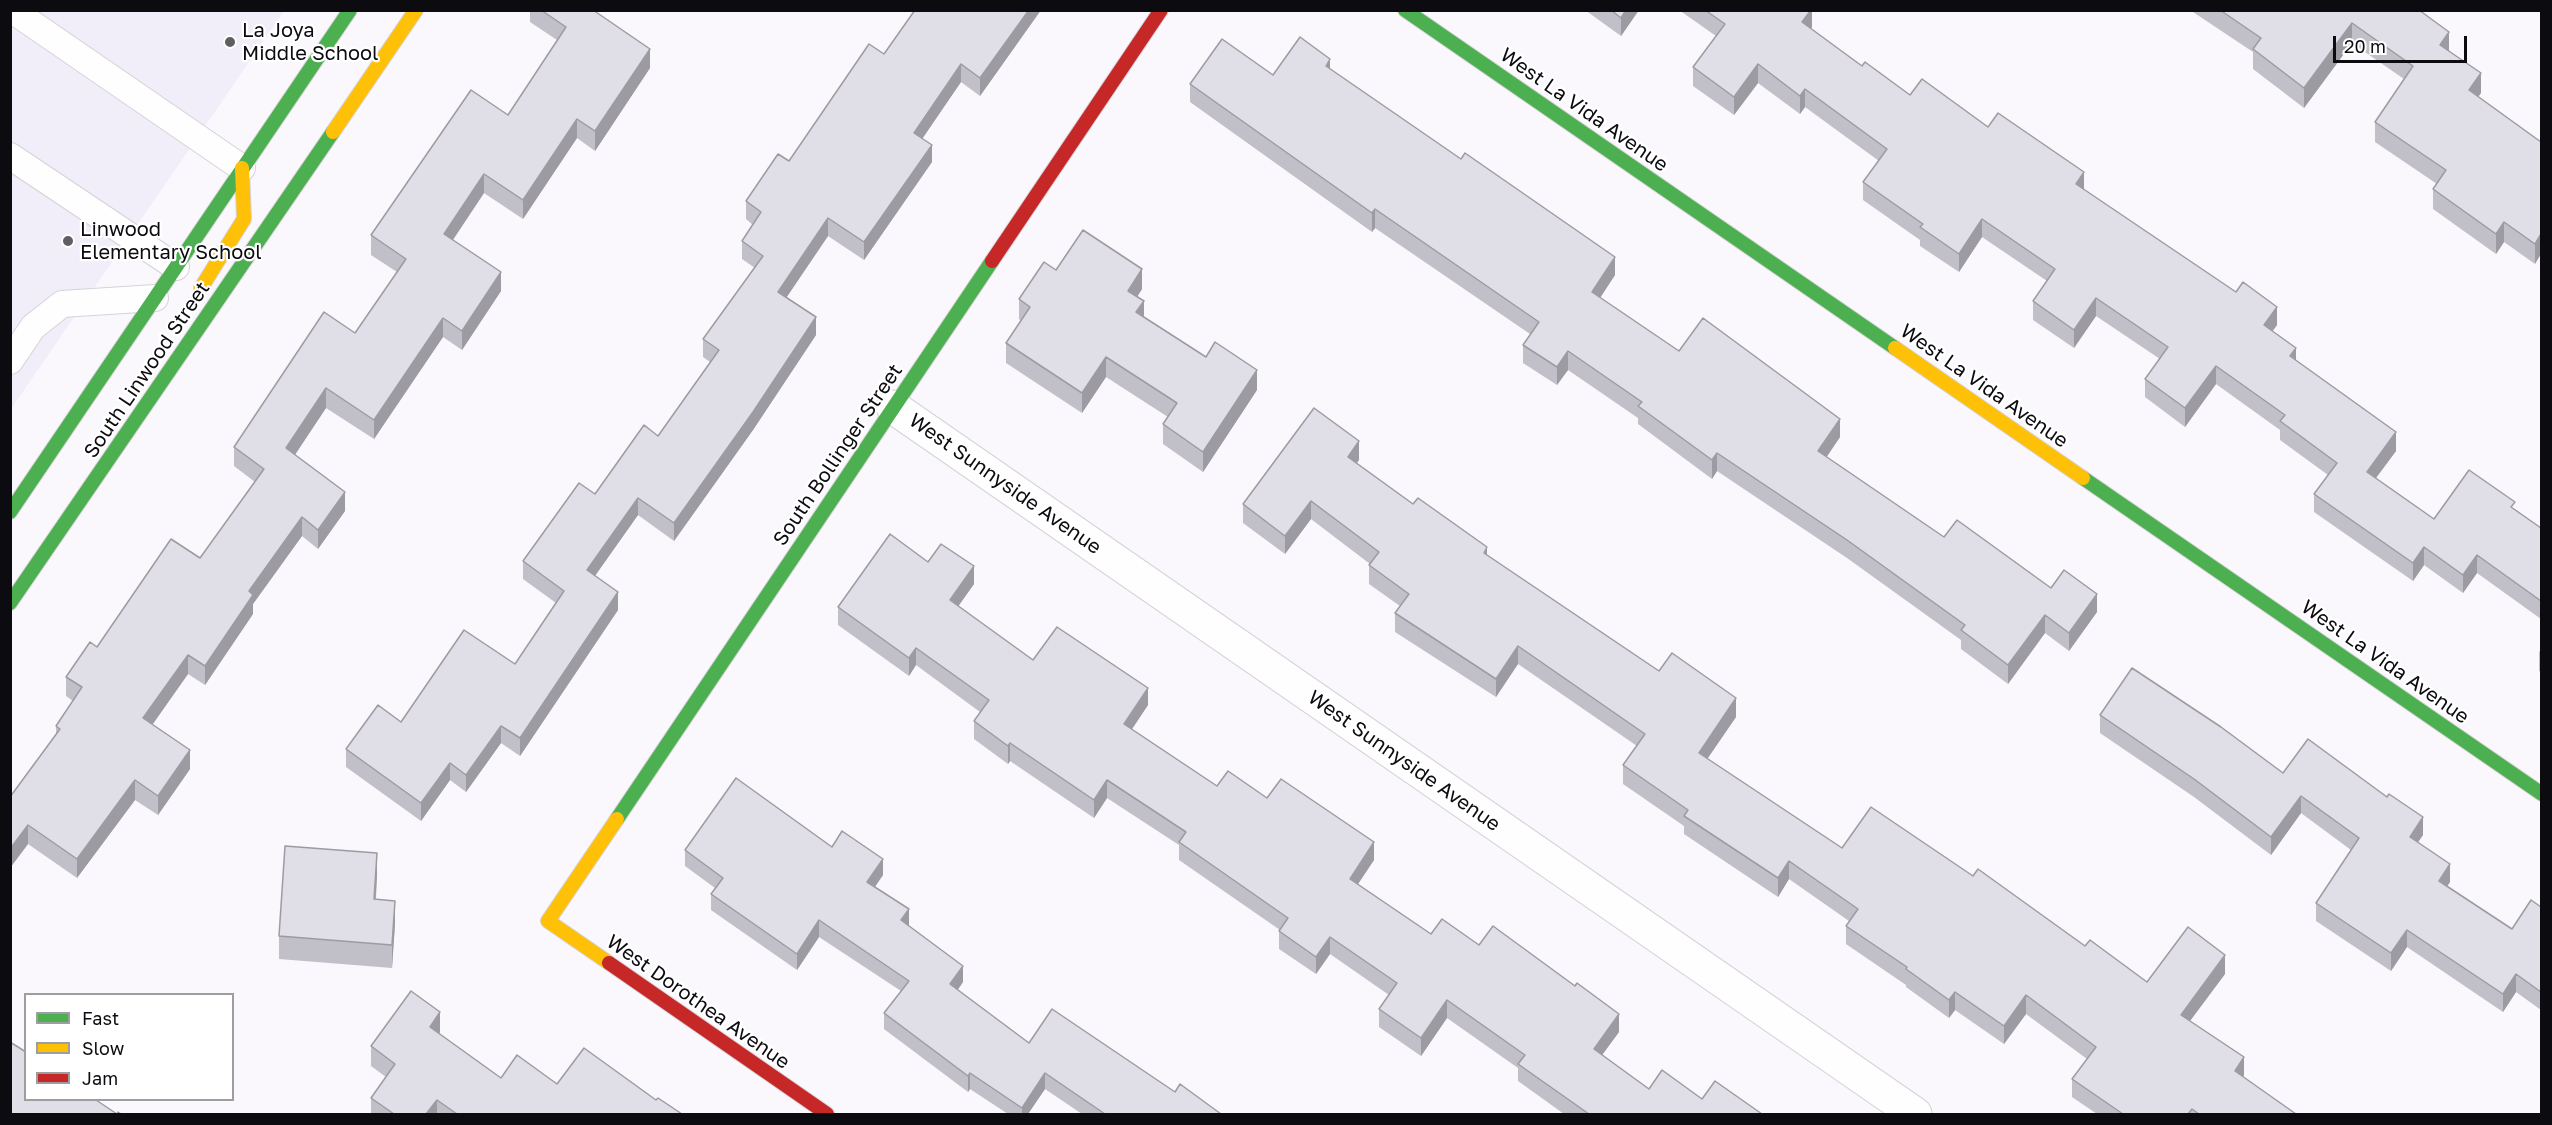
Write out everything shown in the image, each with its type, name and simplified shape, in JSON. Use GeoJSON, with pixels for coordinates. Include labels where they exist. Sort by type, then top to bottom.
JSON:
{"type":"FeatureCollection","features":[{"type":"Feature","properties":{"kind":"street","name":"South Linwood Street"},"geometry":{"type":"LineString","coordinates":[[10,512],[350,10]]}},
{"type":"Feature","properties":{"kind":"street","name":"South Linwood Street"},"geometry":{"type":"LineString","coordinates":[[14,598],[417,10]]}},
{"type":"Feature","properties":{"kind":"street","name":"South Bollinger Street"},"geometry":{"type":"LineString","coordinates":[[548,921],[1161,10]]}},
{"type":"Feature","properties":{"kind":"street","name":"West La Vida Avenue"},"geometry":{"type":"LineString","coordinates":[[1405,10],[2541,794]]}},
{"type":"Feature","properties":{"kind":"street"},"geometry":{"type":"LineString","coordinates":[[194,297],[244,219],[242,168]]}},
{"type":"Feature","properties":{"kind":"street","name":"West Sunnyside Avenue"},"geometry":{"type":"LineString","coordinates":[[893,407],[1915,1114]]}},
{"type":"Feature","properties":{"kind":"street"},"geometry":{"type":"LineString","coordinates":[[14,598],[46,527]]}},
{"type":"Feature","properties":{"kind":"street","name":"West Dorothea Avenue"},"geometry":{"type":"LineString","coordinates":[[548,921],[827,1114]]}},
{"type":"Feature","properties":{"kind":"lane"},"geometry":{"type":"LineString","coordinates":[[12,10],[242,168]]}},
{"type":"Feature","properties":{"kind":"lane"},"geometry":{"type":"LineString","coordinates":[[10,156],[176,267]]}},
{"type":"Feature","properties":{"kind":"lane"},"geometry":{"type":"LineString","coordinates":[[10,361],[33,327],[62,304],[155,298]]}},
{"type":"Feature","properties":{"kind":"shaded area","name":"Linwood Elementary School"},"geometry":{"type":"Polygon","coordinates":[[[11,11],[284,11],[11,409],[11,11]]]}},
{"type":"Feature","properties":{"kind":"building"},"geometry":{"type":"Polygon","coordinates":[[[541,10],[593,10],[650,49],[595,131],[577,119],[523,200],[484,174],[444,234],[501,272],[462,331],[443,318],[374,420],[326,388],[286,448],[345,492],[318,530],[302,517],[249,591],[253,595],[205,666],[188,655],[143,718],[190,750],[158,796],[135,780],[77,859],[28,825],[10,849],[10,797],[60,729],[56,726],[82,687],[66,677],[90,642],[97,647],[171,539],[200,558],[264,469],[234,447],[324,312],[355,333],[406,259],[371,235],[471,90],[508,115],[566,27],[541,10]]]}},
{"type":"Feature","properties":{"kind":"building"},"geometry":{"type":"Polygon","coordinates":[[[915,10],[1029,10],[980,78],[961,64],[914,133],[932,145],[864,242],[828,218],[778,292],[816,317],[753,412],[674,523],[638,498],[587,570],[618,592],[520,738],[501,726],[466,775],[450,763],[421,803],[346,749],[378,705],[401,722],[464,630],[515,664],[564,591],[523,561],[579,483],[595,494],[644,425],[658,436],[719,350],[703,339],[763,256],[742,241],[761,212],[746,201],[778,154],[789,161],[869,44],[884,54],[915,10]]]}},
{"type":"Feature","properties":{"kind":"building"},"geometry":{"type":"Polygon","coordinates":[[[1611,10],[1626,10],[1621,18],[1611,10]]]}},
{"type":"Feature","properties":{"kind":"building"},"geometry":{"type":"Polygon","coordinates":[[[1705,10],[1811,10],[1802,22],[1862,66],[1865,62],[1910,95],[1922,79],[1988,127],[1998,113],[2084,172],[2076,184],[2236,292],[2243,282],[2277,307],[2264,325],[2296,348],[2290,356],[2396,432],[2367,472],[2434,519],[2469,470],[2515,502],[2511,507],[2541,528],[2541,601],[2477,555],[2463,575],[2424,547],[2413,563],[2314,494],[2337,463],[2280,421],[2285,415],[2216,366],[2185,408],[2145,379],[2168,347],[2096,298],[2074,330],[2033,301],[2055,269],[1982,219],[1959,254],[1920,227],[1923,224],[1863,182],[1887,149],[1805,89],[1800,96],[1758,64],[1734,97],[1693,67],[1725,24],[1705,10]]]}},
{"type":"Feature","properties":{"kind":"building"},"geometry":{"type":"Polygon","coordinates":[[[2220,10],[2419,10],[2449,32],[2440,45],[2481,73],[2469,90],[2541,142],[2541,234],[2535,244],[2504,222],[2496,234],[2433,189],[2446,170],[2375,122],[2413,66],[2352,23],[2304,88],[2253,49],[2261,38],[2220,10]]]}},
{"type":"Feature","properties":{"kind":"building"},"geometry":{"type":"Polygon","coordinates":[[[1300,37],[1330,59],[1326,66],[1461,159],[1465,153],[1615,257],[1592,292],[1679,351],[1703,318],[1840,419],[1818,451],[1944,537],[1957,520],[2051,588],[2064,570],[2097,594],[2069,633],[2045,615],[2008,665],[1961,630],[1965,625],[1847,540],[1717,453],[1712,460],[1638,406],[1642,402],[1568,351],[1557,367],[1523,345],[1539,322],[1375,209],[1372,213],[1190,84],[1222,39],[1273,75],[1300,37]]]}},
{"type":"Feature","properties":{"kind":"building"},"geometry":{"type":"Polygon","coordinates":[[[1083,230],[1142,269],[1128,291],[1144,301],[1136,312],[1206,357],[1215,342],[1257,370],[1203,452],[1163,424],[1177,403],[1106,357],[1082,393],[1006,343],[1030,307],[1019,299],[1044,262],[1056,270],[1083,230]]]}},
{"type":"Feature","properties":{"kind":"building"},"geometry":{"type":"Polygon","coordinates":[[[1314,408],[1359,441],[1348,457],[1413,504],[1418,498],[1487,547],[1484,553],[1659,671],[1672,653],[1736,698],[1699,753],[1842,848],[1871,807],[1973,876],[1978,869],[2085,946],[2090,940],[2147,982],[2188,927],[2225,955],[2181,1015],[2244,1057],[2235,1071],[2296,1114],[2199,1114],[2192,1109],[2188,1114],[2123,1114],[2072,1079],[2096,1047],[2026,995],[2004,1026],[1955,992],[1949,1000],[1906,969],[1907,967],[1846,926],[1858,909],[1789,861],[1778,878],[1684,816],[1688,810],[1623,765],[1645,734],[1518,646],[1496,679],[1395,613],[1409,594],[1369,565],[1379,552],[1311,501],[1285,536],[1243,504],[1314,408]]]}},
{"type":"Feature","properties":{"kind":"building"},"geometry":{"type":"Polygon","coordinates":[[[890,534],[928,562],[941,544],[974,566],[950,600],[1033,660],[1057,627],[1148,688],[1124,724],[1217,786],[1228,771],[1267,798],[1281,779],[1374,842],[1350,879],[1431,934],[1442,919],[1479,945],[1493,926],[1575,986],[1577,983],[1619,1014],[1594,1049],[1649,1089],[1662,1070],[1702,1099],[1715,1081],[1762,1114],[1589,1114],[1518,1064],[1525,1055],[1447,1000],[1421,1038],[1379,1009],[1397,983],[1330,937],[1316,957],[1279,931],[1288,918],[1179,842],[1186,832],[1107,780],[1094,800],[1010,743],[1008,746],[974,721],[989,700],[916,648],[909,658],[838,607],[890,534]]]}},
{"type":"Feature","properties":{"kind":"building"},"geometry":{"type":"Polygon","coordinates":[[[2132,668],[2221,727],[2283,773],[2308,739],[2387,797],[2389,794],[2423,817],[2410,837],[2450,864],[2439,881],[2512,929],[2531,900],[2541,907],[2541,992],[2516,974],[2503,994],[2407,930],[2391,953],[2316,903],[2359,838],[2301,796],[2271,837],[2194,779],[2100,715],[2132,668]]]}},
{"type":"Feature","properties":{"kind":"building"},"geometry":{"type":"Polygon","coordinates":[[[736,778],[832,847],[842,831],[883,859],[867,882],[909,909],[901,920],[963,966],[950,984],[1029,1043],[1052,1009],[1175,1092],[1180,1084],[1221,1114],[1105,1114],[1045,1073],[1022,1108],[970,1073],[968,1076],[884,1013],[909,981],[819,920],[797,954],[711,894],[723,878],[685,850],[736,778]]]}},
{"type":"Feature","properties":{"kind":"building"},"geometry":{"type":"Polygon","coordinates":[[[285,846],[377,853],[374,899],[395,901],[392,945],[279,936],[285,846]]]}},
{"type":"Feature","properties":{"kind":"building"},"geometry":{"type":"Polygon","coordinates":[[[411,991],[440,1012],[430,1027],[501,1078],[517,1055],[557,1084],[584,1048],[656,1100],[658,1098],[682,1114],[457,1114],[437,1100],[426,1114],[394,1114],[371,1098],[395,1064],[371,1046],[411,991]]]}},
{"type":"Feature","properties":{"kind":"building"},"geometry":{"type":"Polygon","coordinates":[[[10,1042],[24,1051],[24,1101],[98,1101],[117,1114],[10,1114],[10,1042]]]}},
{"type":"Feature","properties":{"kind":"traffic: fast"},"geometry":{"type":"LineString","coordinates":[[10,512],[350,10]]}},
{"type":"Feature","properties":{"kind":"traffic: fast"},"geometry":{"type":"LineString","coordinates":[[1405,10],[1895,348]]}},
{"type":"Feature","properties":{"kind":"traffic: fast"},"geometry":{"type":"LineString","coordinates":[[10,603],[333,132]]}},
{"type":"Feature","properties":{"kind":"traffic: fast"},"geometry":{"type":"LineString","coordinates":[[617,819],[992,261]]}},
{"type":"Feature","properties":{"kind":"traffic: fast"},"geometry":{"type":"LineString","coordinates":[[2083,478],[2542,794]]}},
{"type":"Feature","properties":{"kind":"traffic: slow"},"geometry":{"type":"LineString","coordinates":[[333,132],[416,10]]}},
{"type":"Feature","properties":{"kind":"traffic: slow"},"geometry":{"type":"LineString","coordinates":[[201,288],[244,219],[242,168]]}},
{"type":"Feature","properties":{"kind":"traffic: slow"},"geometry":{"type":"LineString","coordinates":[[1895,348],[2083,478]]}},
{"type":"Feature","properties":{"kind":"traffic: slow"},"geometry":{"type":"LineString","coordinates":[[609,963],[548,921],[617,819]]}},
{"type":"Feature","properties":{"kind":"traffic: jam"},"geometry":{"type":"LineString","coordinates":[[992,261],[1161,10]]}},
{"type":"Feature","properties":{"kind":"traffic: jam"},"geometry":{"type":"LineString","coordinates":[[609,963],[827,1114]]}},
{"type":"Feature","properties":{"kind":"place","name":"La Joya Middle School"},"geometry":{"type":"Point","coordinates":[230,42]}},
{"type":"Feature","properties":{"kind":"place","name":"Linwood Elementary School"},"geometry":{"type":"Point","coordinates":[68,241]}}]}
